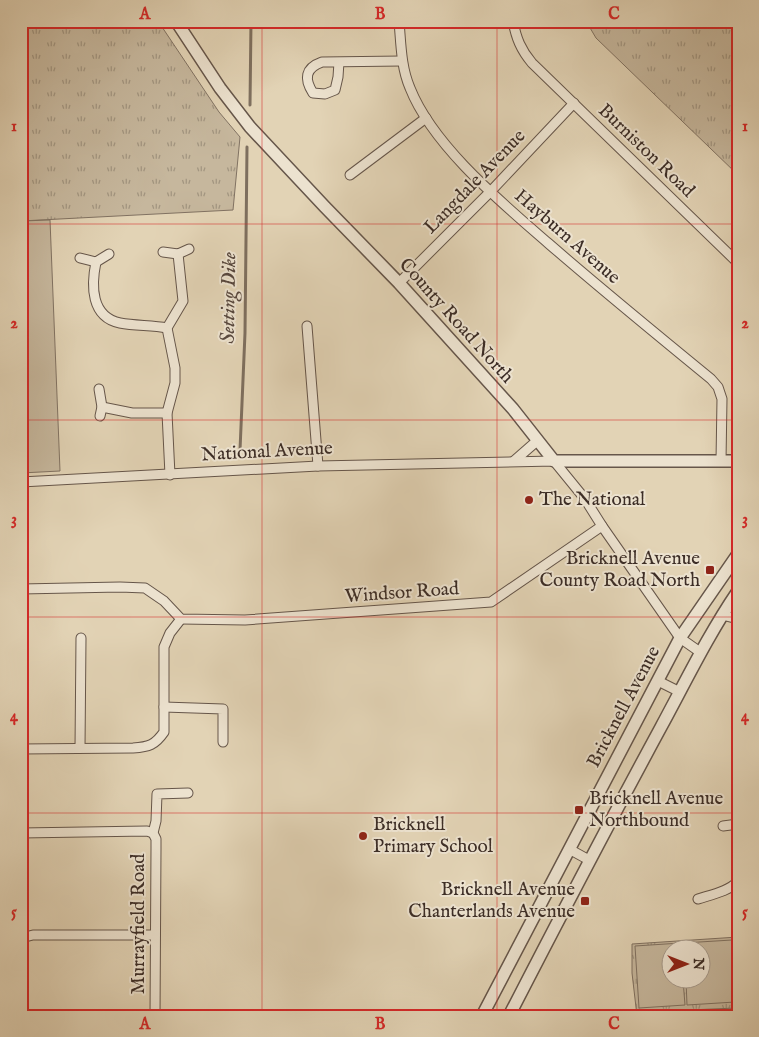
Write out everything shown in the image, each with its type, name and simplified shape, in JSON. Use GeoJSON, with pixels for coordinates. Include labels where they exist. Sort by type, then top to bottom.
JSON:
{"type":"FeatureCollection","features":[{"type":"Feature","properties":{"kind":"street","name":"County Road North"},"geometry":{"type":"LineString","coordinates":[[176,21],[220,88],[250,128],[399,283],[513,409],[586,500],[680,638],[700,652]]}},
{"type":"Feature","properties":{"kind":"street","name":"Hayburn Avenue"},"geometry":{"type":"LineString","coordinates":[[399,21],[402,61],[410,89],[426,118],[456,158],[600,288],[711,379],[718,387],[722,399],[721,461]]}},
{"type":"Feature","properties":{"kind":"street","name":"Burniston Road"},"geometry":{"type":"LineString","coordinates":[[513,21],[517,40],[523,53],[532,63],[738,262]]}},
{"type":"Feature","properties":{"kind":"street"},"geometry":{"type":"LineString","coordinates":[[339,62],[402,61]]}},
{"type":"Feature","properties":{"kind":"street","name":"Langdale Avenue"},"geometry":{"type":"LineString","coordinates":[[399,283],[491,191],[574,103]]}},
{"type":"Feature","properties":{"kind":"street"},"geometry":{"type":"LineString","coordinates":[[350,175],[426,118]]}},
{"type":"Feature","properties":{"kind":"street"},"geometry":{"type":"LineString","coordinates":[[163,252],[178,254],[189,248]]}},
{"type":"Feature","properties":{"kind":"street"},"geometry":{"type":"LineString","coordinates":[[109,254],[96,262],[93,274],[93,292],[99,310],[105,316],[120,323],[151,324],[167,328]]}},
{"type":"Feature","properties":{"kind":"street"},"geometry":{"type":"LineString","coordinates":[[170,475],[167,413],[175,383],[175,368],[167,328],[183,301],[178,254]]}},
{"type":"Feature","properties":{"kind":"street"},"geometry":{"type":"LineString","coordinates":[[80,258],[96,262]]}},
{"type":"Feature","properties":{"kind":"street"},"geometry":{"type":"LineString","coordinates":[[307,326],[318,466]]}},
{"type":"Feature","properties":{"kind":"street"},"geometry":{"type":"LineString","coordinates":[[99,388],[101,412],[167,413]]}},
{"type":"Feature","properties":{"kind":"street"},"geometry":{"type":"LineString","coordinates":[[514,461],[538,440]]}},
{"type":"Feature","properties":{"kind":"street","name":"National Avenue"},"geometry":{"type":"LineString","coordinates":[[21,482],[318,466],[514,461],[738,461]]}},
{"type":"Feature","properties":{"kind":"street","name":"Windsor Road"},"geometry":{"type":"LineString","coordinates":[[181,619],[245,620],[490,602],[602,526]]}},
{"type":"Feature","properties":{"kind":"street","name":"Bricknell Avenue"},"geometry":{"type":"LineString","coordinates":[[482,1016],[680,638],[737,557]]}},
{"type":"Feature","properties":{"kind":"street"},"geometry":{"type":"LineString","coordinates":[[21,589],[120,586],[145,588],[164,602],[181,619],[170,633],[164,647],[164,732],[158,741],[150,747],[21,749]]}},
{"type":"Feature","properties":{"kind":"street"},"geometry":{"type":"LineString","coordinates":[[509,1016],[700,652],[738,592]]}},
{"type":"Feature","properties":{"kind":"street"},"geometry":{"type":"LineString","coordinates":[[722,615],[738,619]]}},
{"type":"Feature","properties":{"kind":"street"},"geometry":{"type":"LineString","coordinates":[[80,748],[81,638]]}},
{"type":"Feature","properties":{"kind":"street"},"geometry":{"type":"LineString","coordinates":[[658,681],[680,692]]}},
{"type":"Feature","properties":{"kind":"street"},"geometry":{"type":"LineString","coordinates":[[164,707],[223,709],[223,742]]}},
{"type":"Feature","properties":{"kind":"street","name":"Murrayfield Road"},"geometry":{"type":"LineString","coordinates":[[153,834],[156,821],[157,794],[188,793]]}},
{"type":"Feature","properties":{"kind":"street"},"geometry":{"type":"LineString","coordinates":[[723,826],[738,824]]}},
{"type":"Feature","properties":{"kind":"street","name":"Murrayfield Road"},"geometry":{"type":"LineString","coordinates":[[21,833],[146,831],[153,834],[156,839],[155,1016]]}},
{"type":"Feature","properties":{"kind":"street"},"geometry":{"type":"LineString","coordinates":[[569,848],[590,860]]}},
{"type":"Feature","properties":{"kind":"street"},"geometry":{"type":"LineString","coordinates":[[698,899],[737,884]]}},
{"type":"Feature","properties":{"kind":"street"},"geometry":{"type":"LineString","coordinates":[[21,938],[33,935],[155,936]]}},
{"type":"Feature","properties":{"kind":"green space"},"geometry":{"type":"Polygon","coordinates":[[[21,21],[158,21],[219,112],[240,137],[233,210],[21,221],[21,21]]]}},
{"type":"Feature","properties":{"kind":"green space"},"geometry":{"type":"Polygon","coordinates":[[[586,21],[738,21],[738,175],[596,38],[586,21]]]}},
{"type":"Feature","properties":{"kind":"green space"},"geometry":{"type":"Polygon","coordinates":[[[50,220],[60,471],[21,473],[21,221],[50,220]]]}},
{"type":"Feature","properties":{"kind":"green space"},"geometry":{"type":"Polygon","coordinates":[[[738,937],[738,1016],[637,1016],[632,973],[632,944],[662,942],[662,990],[712,990],[712,940],[693,940],[738,937]]]}},
{"type":"Feature","properties":{"kind":"green space"},"geometry":{"type":"Polygon","coordinates":[[[732,940],[735,1002],[687,1005],[686,990],[712,990],[712,941],[732,940]]]}},
{"type":"Feature","properties":{"kind":"green space"},"geometry":{"type":"Polygon","coordinates":[[[662,944],[662,990],[684,990],[685,1005],[639,1008],[635,946],[662,944]]]}},
{"type":"Feature","properties":{"kind":"green space"},"geometry":{"type":"Polygon","coordinates":[[[736,1008],[737,1016],[689,1016],[689,1010],[736,1008]]]}},
{"type":"Feature","properties":{"kind":"green space"},"geometry":{"type":"Polygon","coordinates":[[[686,1010],[687,1016],[639,1016],[639,1012],[686,1010]]]}},
{"type":"Feature","properties":{"kind":"waterway","name":"Setting Dike"},"geometry":{"type":"LineString","coordinates":[[250,105],[251,21]]}},
{"type":"Feature","properties":{"kind":"waterway","name":"Setting Dike"},"geometry":{"type":"LineString","coordinates":[[240,450],[245,333],[247,147]]}},
{"type":"Feature","properties":{"kind":"place","name":"The National"},"geometry":{"type":"Point","coordinates":[529,500]}},
{"type":"Feature","properties":{"kind":"place","name":"Bricknell Avenue County Road North"},"geometry":{"type":"Point","coordinates":[710,570]}},
{"type":"Feature","properties":{"kind":"place","name":"Bricknell Avenue Northbound"},"geometry":{"type":"Point","coordinates":[579,810]}},
{"type":"Feature","properties":{"kind":"place","name":"Bricknell Primary School"},"geometry":{"type":"Point","coordinates":[363,836]}},
{"type":"Feature","properties":{"kind":"place","name":"Bricknell Avenue Chanterlands Avenue"},"geometry":{"type":"Point","coordinates":[585,901]}}]}
